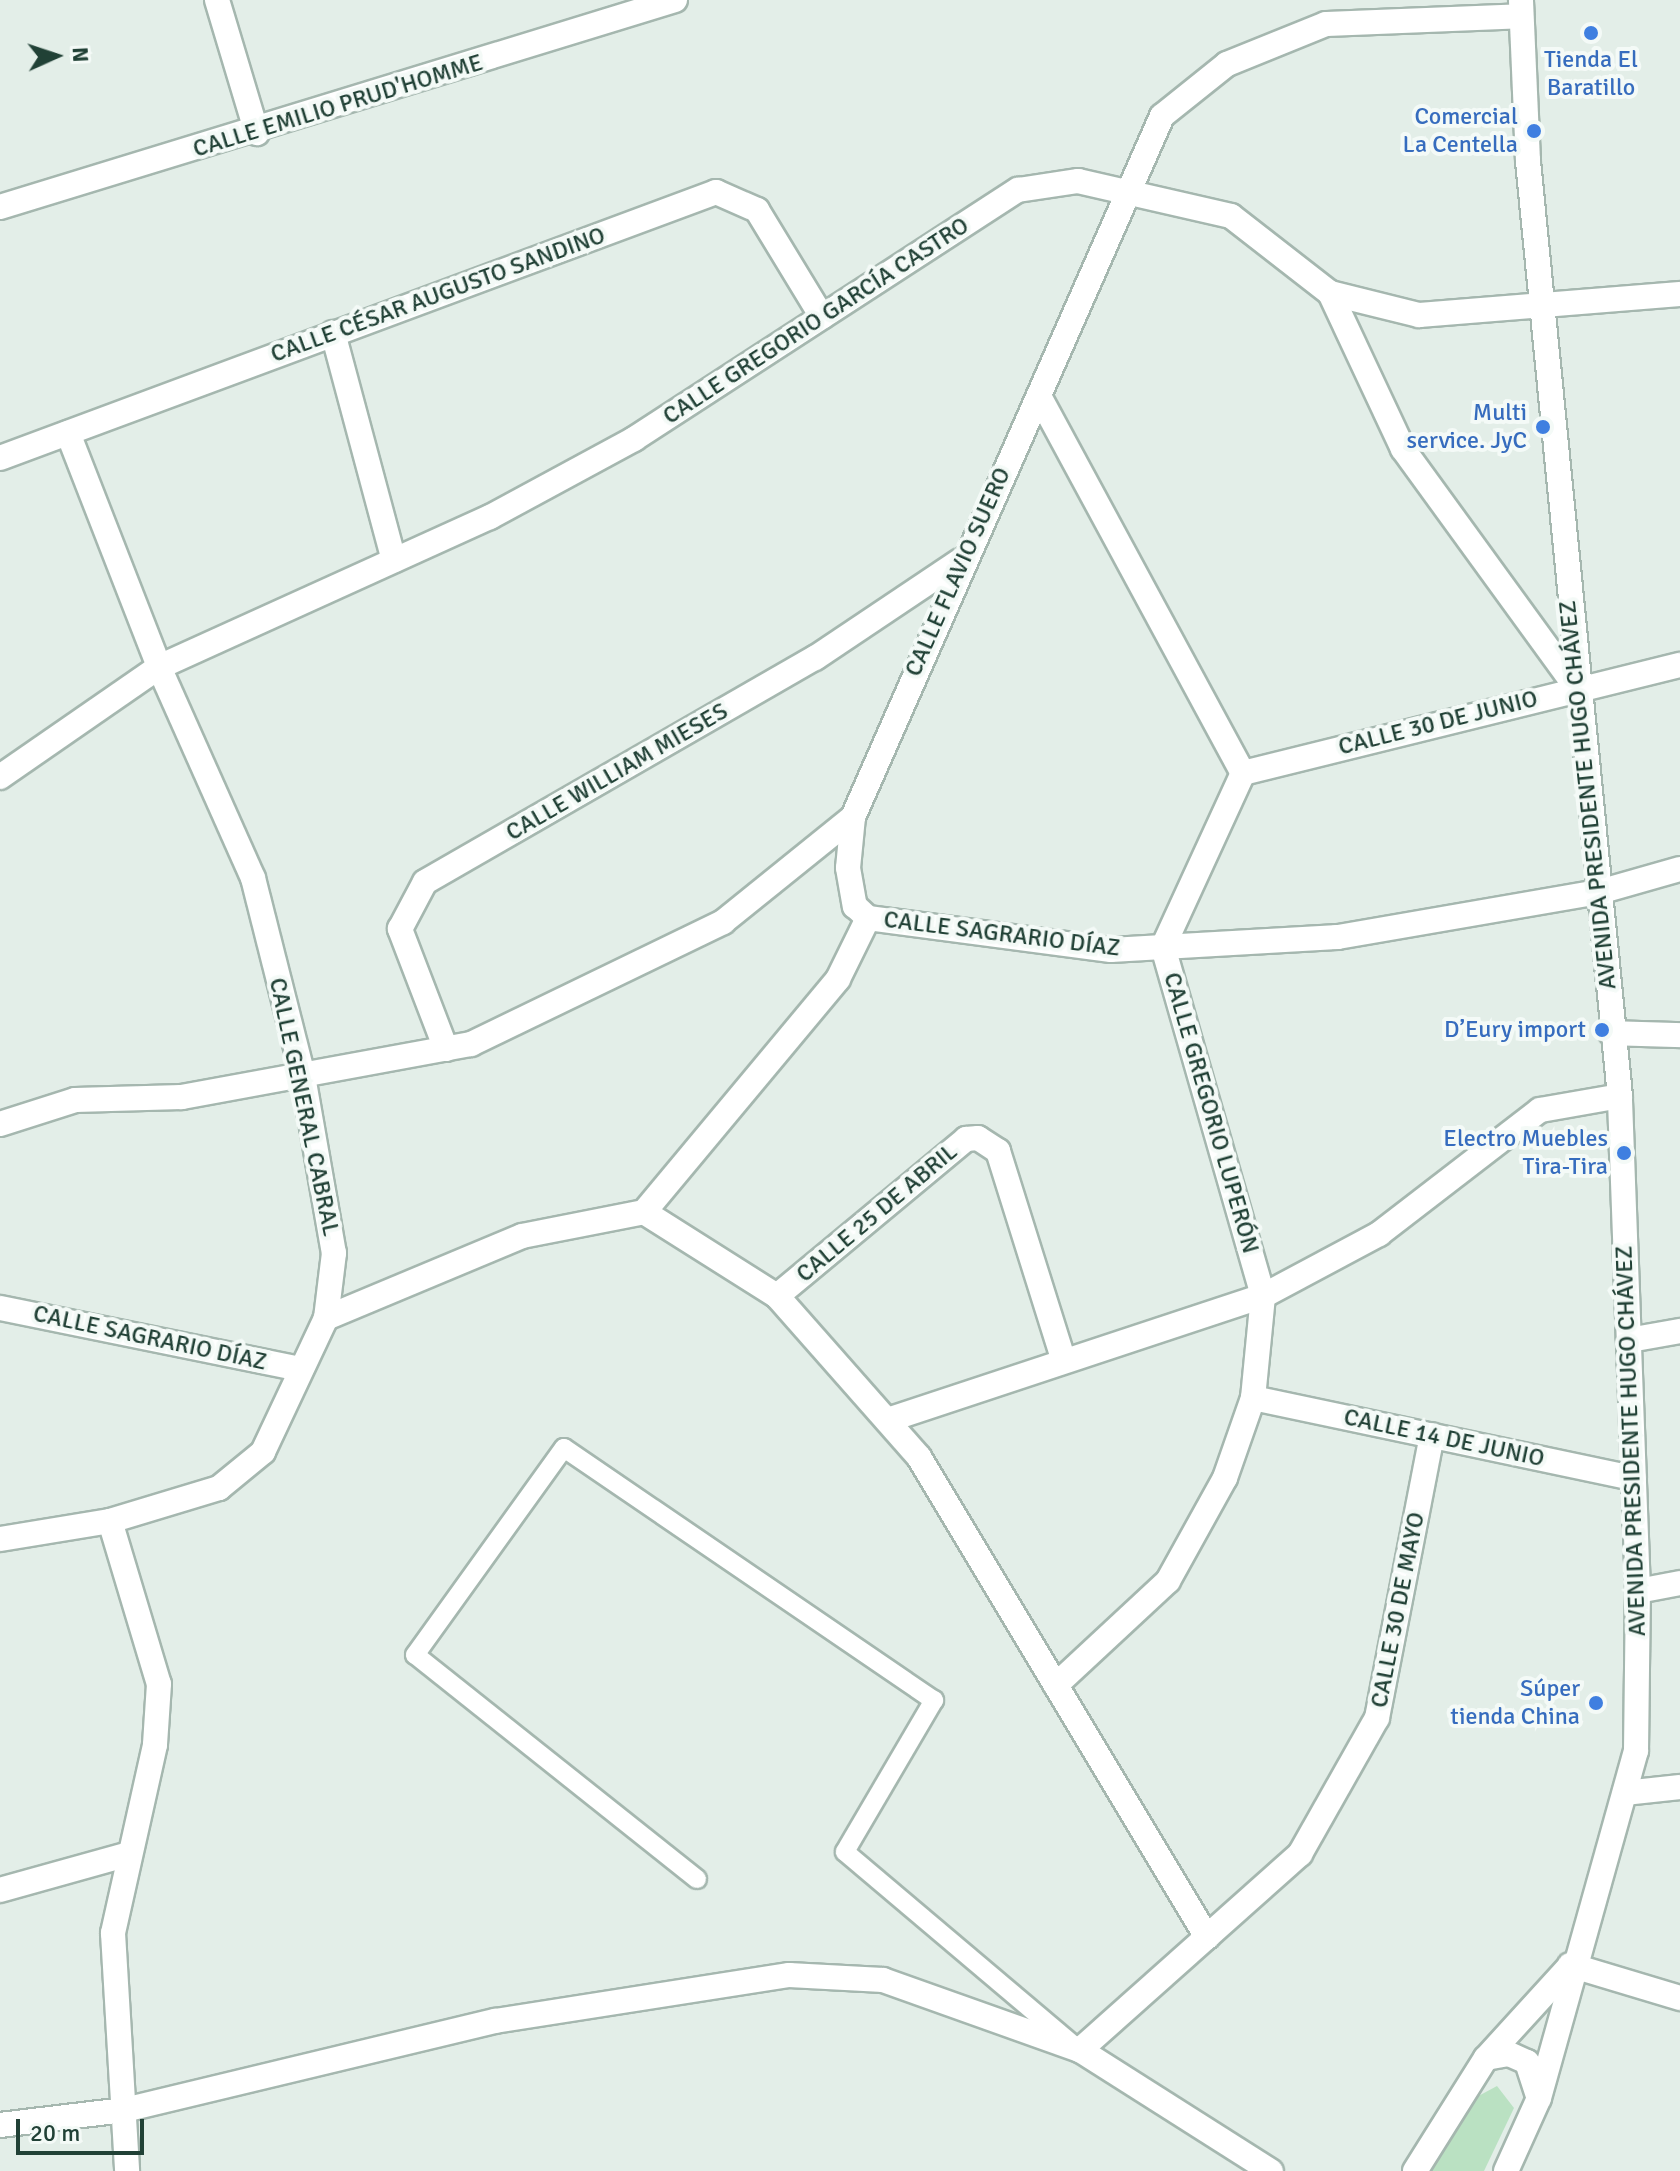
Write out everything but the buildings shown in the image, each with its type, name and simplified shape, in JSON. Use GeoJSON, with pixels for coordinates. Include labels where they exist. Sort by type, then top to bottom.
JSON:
{"type":"FeatureCollection","features":[{"type":"Feature","properties":{"kind":"street"},"geometry":{"type":"LineString","coordinates":[[217,0],[257,133]]}},
{"type":"Feature","properties":{"kind":"street","name":"CALLE EMILIO PRUD'HOMME"},"geometry":{"type":"LineString","coordinates":[[0,207],[257,133],[675,0]]}},
{"type":"Feature","properties":{"kind":"street","name":"CALLE FLAVIO SUERO"},"geometry":{"type":"LineString","coordinates":[[0,1124],[75,1100],[182,1097],[471,1044],[723,922],[853,817],[960,561],[1039,396],[1162,116],[1227,64],[1326,24],[1521,8]]}},
{"type":"Feature","properties":{"kind":"street","name":"AVENIDA PRESIDENTE HUGO CHÁVEZ"},"geometry":{"type":"LineString","coordinates":[[1506,2171],[1539,2098],[1570,1965],[1636,1751],[1638,1591],[1620,1096],[1576,687],[1542,303],[1521,8]]}},
{"type":"Feature","properties":{"kind":"street","name":"CALLE GREGORIO GARCÍA CASTRO"},"geometry":{"type":"LineString","coordinates":[[0,777],[159,667],[394,560],[634,439],[1018,190],[1078,181],[1231,216],[1330,293],[1419,315],[1680,294]]}},
{"type":"Feature","properties":{"kind":"street","name":"CALLE CÉSAR AUGUSTO SANDINO"},"geometry":{"type":"LineString","coordinates":[[0,458],[716,192],[757,210],[822,317]]}},
{"type":"Feature","properties":{"kind":"street"},"geometry":{"type":"LineString","coordinates":[[1330,293],[1403,449],[1576,687]]}},
{"type":"Feature","properties":{"kind":"street"},"geometry":{"type":"LineString","coordinates":[[333,333],[394,560]]}},
{"type":"Feature","properties":{"kind":"street"},"geometry":{"type":"LineString","coordinates":[[1039,396],[1243,773]]}},
{"type":"Feature","properties":{"kind":"street","name":"CALLE GENERAL CABRAL"},"geometry":{"type":"LineString","coordinates":[[0,1539],[110,1521],[219,1488],[249,1468],[326,1318],[334,1253],[303,1076],[253,878],[159,667],[68,433]]}},
{"type":"Feature","properties":{"kind":"street","name":"CALLE WILLIAM MIESES"},"geometry":{"type":"LineString","coordinates":[[446,1049],[400,929],[425,882],[815,658],[960,561]]}},
{"type":"Feature","properties":{"kind":"street","name":"CALLE 30 DE JUNIO"},"geometry":{"type":"LineString","coordinates":[[1243,773],[1576,687],[1680,665]]}},
{"type":"Feature","properties":{"kind":"street","name":"CALLE GREGORIO LUPERÓN"},"geometry":{"type":"LineString","coordinates":[[1056,1685],[1168,1581],[1225,1478],[1253,1398],[1263,1296],[1163,947],[1243,773]]}},
{"type":"Feature","properties":{"kind":"street"},"geometry":{"type":"LineString","coordinates":[[853,817],[848,868],[855,906],[868,918]]}},
{"type":"Feature","properties":{"kind":"street","name":"CALLE SAGRARIO DÍAZ"},"geometry":{"type":"LineString","coordinates":[[644,1212],[838,979],[868,918],[1111,950],[1338,937],[1599,892],[1680,869]]}},
{"type":"Feature","properties":{"kind":"street"},"geometry":{"type":"LineString","coordinates":[[1611,1033],[1680,1035]]}},
{"type":"Feature","properties":{"kind":"street"},"geometry":{"type":"LineString","coordinates":[[888,1420],[1063,1359],[1263,1296],[1379,1234],[1540,1110],[1620,1096]]}},
{"type":"Feature","properties":{"kind":"street","name":"CALLE 25 DE ABRIL"},"geometry":{"type":"LineString","coordinates":[[777,1296],[966,1139],[978,1138],[998,1151],[1063,1359]]}},
{"type":"Feature","properties":{"kind":"street"},"geometry":{"type":"LineString","coordinates":[[326,1318],[522,1236],[644,1212],[777,1296],[919,1457],[1207,1937]]}},
{"type":"Feature","properties":{"kind":"street","name":"CALLE SAGRARIO DÍAZ"},"geometry":{"type":"LineString","coordinates":[[0,1308],[301,1369]]}},
{"type":"Feature","properties":{"kind":"street"},"geometry":{"type":"LineString","coordinates":[[1629,1340],[1680,1331]]}},
{"type":"Feature","properties":{"kind":"street","name":"CALLE 14 DE JUNIO"},"geometry":{"type":"LineString","coordinates":[[1253,1398],[1634,1478]]}},
{"type":"Feature","properties":{"kind":"street","name":"CALLE 30 DE MAYO"},"geometry":{"type":"LineString","coordinates":[[1080,2050],[1300,1854],[1377,1718],[1432,1435]]}},
{"type":"Feature","properties":{"kind":"street"},"geometry":{"type":"LineString","coordinates":[[110,1521],[159,1684],[155,1745],[113,1933],[127,2171]]}},
{"type":"Feature","properties":{"kind":"street"},"geometry":{"type":"LineString","coordinates":[[1638,1591],[1680,1583]]}},
{"type":"Feature","properties":{"kind":"street"},"geometry":{"type":"LineString","coordinates":[[1625,1793],[1680,1787]]}},
{"type":"Feature","properties":{"kind":"street"},"geometry":{"type":"LineString","coordinates":[[0,1890],[129,1854]]}},
{"type":"Feature","properties":{"kind":"street"},"geometry":{"type":"LineString","coordinates":[[1570,1965],[1680,1998]]}},
{"type":"Feature","properties":{"kind":"street","name":"AVENIDA PRESIDENTE HUGO CHÁVEZ"},"geometry":{"type":"LineString","coordinates":[[1415,2171],[1486,2058],[1570,1965]]}},
{"type":"Feature","properties":{"kind":"street"},"geometry":{"type":"LineString","coordinates":[[0,2125],[124,2110],[495,2021],[789,1975],[883,1980],[1080,2050],[1271,2171]]}},
{"type":"Feature","properties":{"kind":"street"},"geometry":{"type":"LineString","coordinates":[[1486,2058],[1509,2054],[1527,2062],[1539,2098]]}},
{"type":"Feature","properties":{"kind":"lane"},"geometry":{"type":"LineString","coordinates":[[697,1879],[415,1655],[564,1448],[934,1700],[845,1852],[1080,2050]]}},
{"type":"Feature","properties":{"kind":"green space"},"geometry":{"type":"Polygon","coordinates":[[[1497,2086],[1514,2108],[1484,2171],[1429,2171],[1471,2100],[1497,2086]]]}},
{"type":"Feature","properties":{"kind":"place","name":"Tienda El Baratillo"},"geometry":{"type":"Point","coordinates":[1591,33]}},
{"type":"Feature","properties":{"kind":"place","name":"Comercial La Centella"},"geometry":{"type":"Point","coordinates":[1534,131]}},
{"type":"Feature","properties":{"kind":"place","name":"Multi service. JyC"},"geometry":{"type":"Point","coordinates":[1543,427]}},
{"type":"Feature","properties":{"kind":"place","name":"D’Eury import"},"geometry":{"type":"Point","coordinates":[1602,1030]}},
{"type":"Feature","properties":{"kind":"place","name":"Electro Muebles Tira-Tira"},"geometry":{"type":"Point","coordinates":[1624,1153]}},
{"type":"Feature","properties":{"kind":"place","name":"Súper tienda China"},"geometry":{"type":"Point","coordinates":[1596,1703]}}]}
